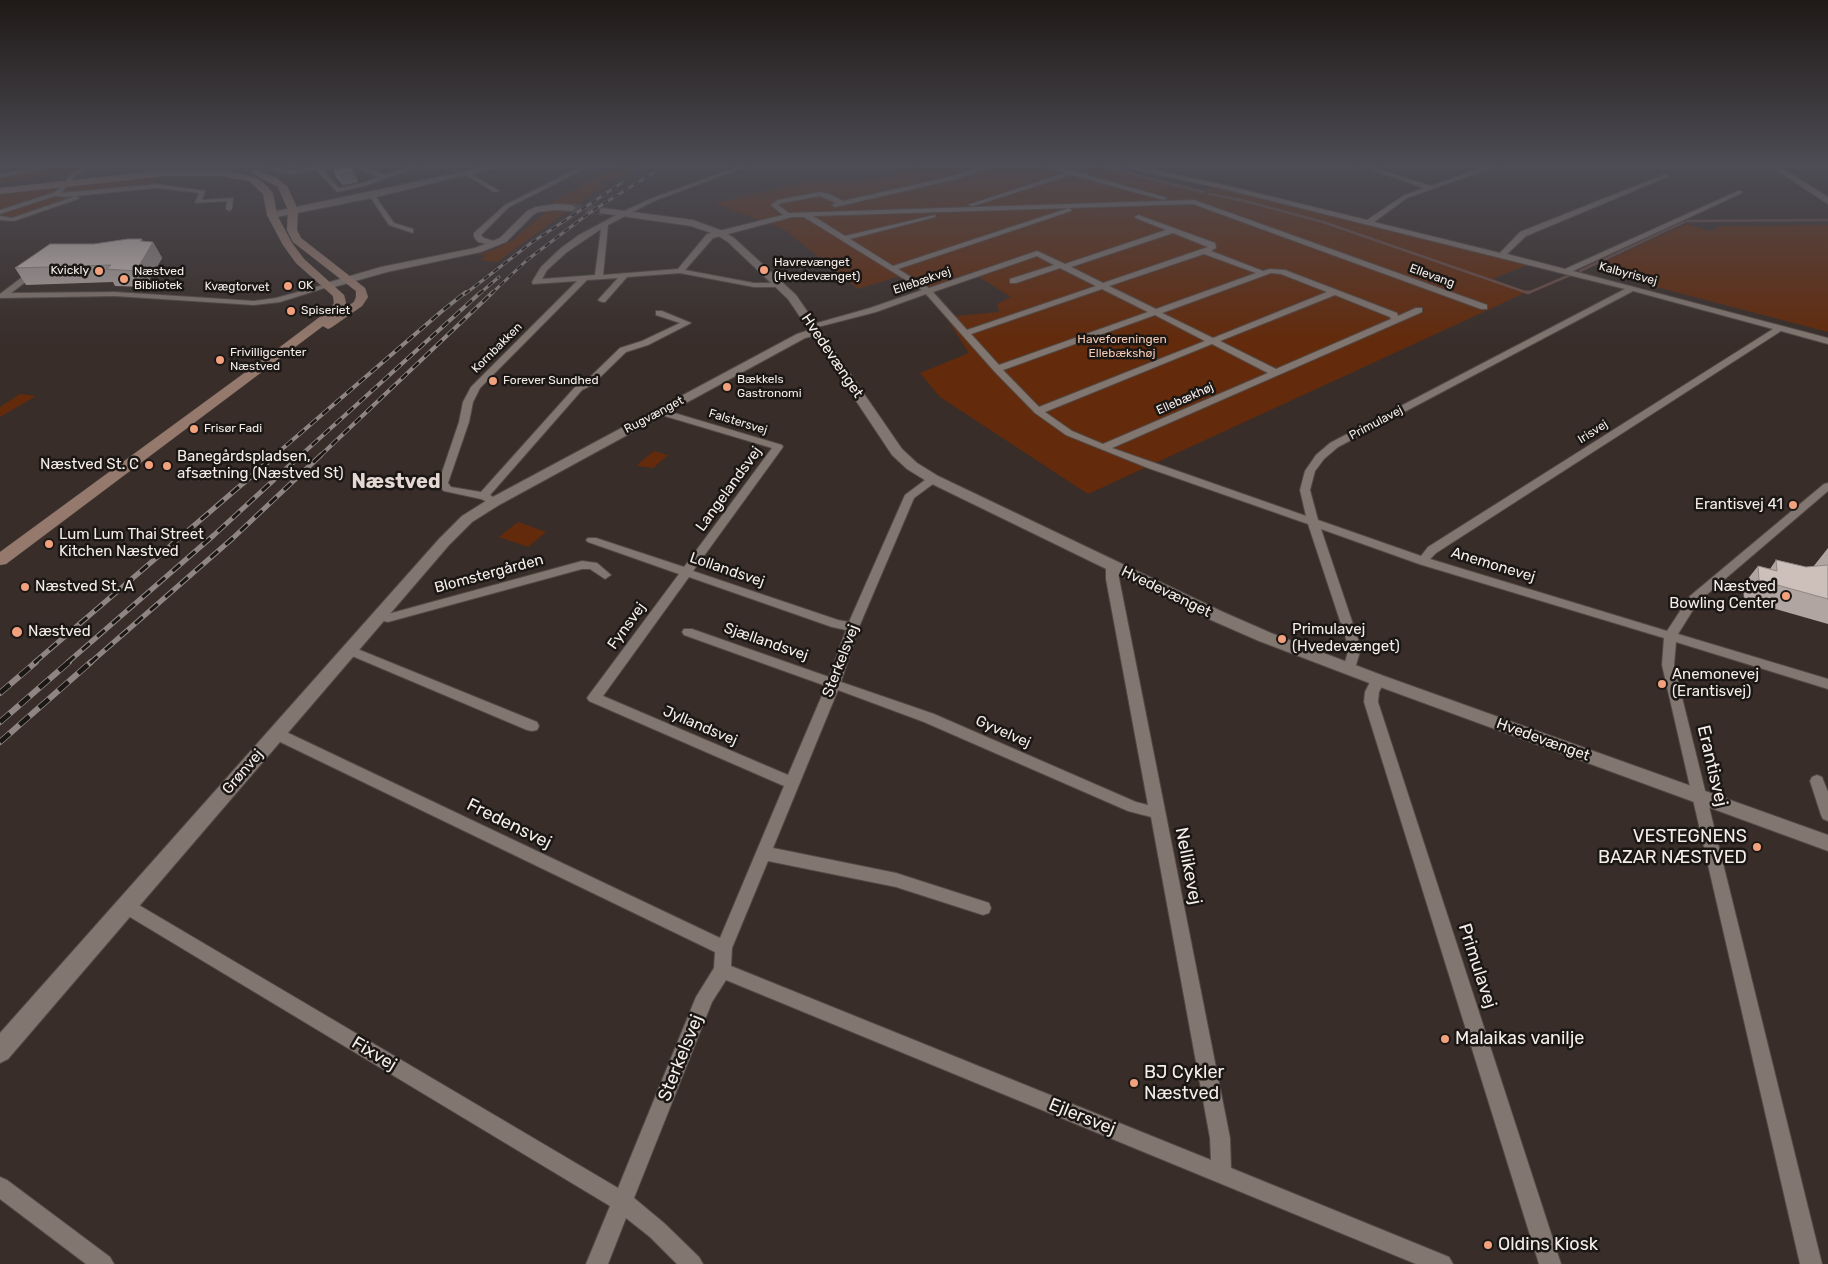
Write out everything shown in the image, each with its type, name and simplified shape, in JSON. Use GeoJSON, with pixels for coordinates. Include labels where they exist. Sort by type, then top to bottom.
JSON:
{"type":"FeatureCollection","features":[{"type":"Feature","properties":{"kind":"main road"},"geometry":{"type":"LineString","coordinates":[[277,225],[286,242],[295,252],[328,277],[348,280]]}},
{"type":"Feature","properties":{"kind":"main road"},"geometry":{"type":"LineString","coordinates":[[288,347],[329,325],[354,308],[362,297],[361,290],[297,240],[292,230],[292,225]]}},
{"type":"Feature","properties":{"kind":"main road"},"geometry":{"type":"LineString","coordinates":[[0,560],[333,312],[340,303],[338,295],[300,262],[295,252]]}},
{"type":"Feature","properties":{"kind":"main road"},"geometry":{"type":"LineString","coordinates":[[327,286],[345,289],[351,297],[347,306],[329,325]]}},
{"type":"Feature","properties":{"kind":"street"},"geometry":{"type":"LineString","coordinates":[[394,225],[410,231]]}},
{"type":"Feature","properties":{"kind":"street"},"geometry":{"type":"LineString","coordinates":[[487,225],[477,235],[481,240],[494,244]]}},
{"type":"Feature","properties":{"kind":"street"},"geometry":{"type":"LineString","coordinates":[[348,280],[385,269],[463,253],[494,244],[511,234],[519,225]]}},
{"type":"Feature","properties":{"kind":"street"},"geometry":{"type":"LineString","coordinates":[[603,225],[564,250],[544,269],[536,282],[680,271],[754,285],[780,285]]}},
{"type":"Feature","properties":{"kind":"street"},"geometry":{"type":"LineString","coordinates":[[598,278],[605,225]]}},
{"type":"Feature","properties":{"kind":"street","name":"Hvedevænget"},"geometry":{"type":"LineString","coordinates":[[700,225],[731,240],[792,297],[897,452],[912,466],[933,479],[1223,618],[1378,680],[1828,843]]}},
{"type":"Feature","properties":{"kind":"street","name":"Ellevang"},"geometry":{"type":"LineString","coordinates":[[680,271],[706,239],[720,233],[752,225]]}},
{"type":"Feature","properties":{"kind":"street"},"geometry":{"type":"LineString","coordinates":[[823,225],[928,291],[997,369],[1038,411],[1069,433],[1103,448]]}},
{"type":"Feature","properties":{"kind":"street","name":"Ellevang"},"geometry":{"type":"LineString","coordinates":[[845,238],[895,225]]}},
{"type":"Feature","properties":{"kind":"street","name":"Ellevang"},"geometry":{"type":"LineString","coordinates":[[894,268],[1025,225]]}},
{"type":"Feature","properties":{"kind":"street"},"geometry":{"type":"LineString","coordinates":[[966,333],[1207,252],[1212,248],[1212,245],[1160,225]]}},
{"type":"Feature","properties":{"kind":"street","name":"Ellevang"},"geometry":{"type":"LineString","coordinates":[[1257,225],[1484,307]]}},
{"type":"Feature","properties":{"kind":"street","name":"Kalbyrisvej"},"geometry":{"type":"LineString","coordinates":[[1381,225],[1634,288],[1828,341]]}},
{"type":"Feature","properties":{"kind":"street"},"geometry":{"type":"LineString","coordinates":[[1502,255],[1523,234],[1545,225]]}},
{"type":"Feature","properties":{"kind":"street"},"geometry":{"type":"LineString","coordinates":[[1566,271],[1667,225]]}},
{"type":"Feature","properties":{"kind":"street"},"geometry":{"type":"LineString","coordinates":[[1013,281],[1173,230]]}},
{"type":"Feature","properties":{"kind":"street"},"geometry":{"type":"LineString","coordinates":[[1207,252],[1262,273]]}},
{"type":"Feature","properties":{"kind":"street","name":"Ellebækvej"},"geometry":{"type":"LineString","coordinates":[[814,330],[1037,253],[1062,266]]}},
{"type":"Feature","properties":{"kind":"street"},"geometry":{"type":"LineString","coordinates":[[1,297],[46,265]]}},
{"type":"Feature","properties":{"kind":"street"},"geometry":{"type":"LineString","coordinates":[[1062,266],[1276,373]]}},
{"type":"Feature","properties":{"kind":"street"},"geometry":{"type":"LineString","coordinates":[[997,369],[1270,271],[1282,272],[1394,315],[1396,320]]}},
{"type":"Feature","properties":{"kind":"street"},"geometry":{"type":"LineString","coordinates":[[602,300],[625,275]]}},
{"type":"Feature","properties":{"kind":"street","name":"Kornbakken"},"geometry":{"type":"LineString","coordinates":[[489,499],[448,489],[443,484],[464,422],[468,402],[476,386],[584,279]]}},
{"type":"Feature","properties":{"kind":"street","name":"Kvægtorvet"},"geometry":{"type":"LineString","coordinates":[[1,297],[115,294],[254,302],[278,300],[348,280]]}},
{"type":"Feature","properties":{"kind":"street","name":"Primulavej"},"geometry":{"type":"LineString","coordinates":[[1349,669],[1355,648],[1313,523],[1305,490],[1310,471],[1320,457],[1334,445],[1634,288]]}},
{"type":"Feature","properties":{"kind":"street"},"geometry":{"type":"LineString","coordinates":[[1038,411],[1334,292]]}},
{"type":"Feature","properties":{"kind":"street","name":"Ellebækhøj"},"geometry":{"type":"LineString","coordinates":[[1103,448],[1418,310]]}},
{"type":"Feature","properties":{"kind":"street"},"geometry":{"type":"LineString","coordinates":[[489,499],[579,388],[589,383],[623,350],[644,343],[687,323],[659,313]]}},
{"type":"Feature","properties":{"kind":"street","name":"Irisvej"},"geometry":{"type":"LineString","coordinates":[[1423,561],[1432,550],[1780,328]]}},
{"type":"Feature","properties":{"kind":"street","name":"Rugvænget"},"geometry":{"type":"LineString","coordinates":[[489,499],[661,412],[814,330]]}},
{"type":"Feature","properties":{"kind":"street","name":"Falstersvej"},"geometry":{"type":"LineString","coordinates":[[661,412],[778,447]]}},
{"type":"Feature","properties":{"kind":"street","name":"Langelandsvej"},"geometry":{"type":"LineString","coordinates":[[687,573],[778,447]]}},
{"type":"Feature","properties":{"kind":"street","name":"Anemonevej"},"geometry":{"type":"LineString","coordinates":[[1103,448],[1423,561],[1828,684]]}},
{"type":"Feature","properties":{"kind":"street","name":"Sterkelsvej"},"geometry":{"type":"LineString","coordinates":[[596,1264],[705,997],[722,970],[724,948],[834,683],[853,627],[909,497],[933,479]]}},
{"type":"Feature","properties":{"kind":"street","name":"Erantisvej"},"geometry":{"type":"LineString","coordinates":[[1811,1264],[1668,665],[1670,636],[1694,599],[1828,486]]}},
{"type":"Feature","properties":{"kind":"street","name":"Grønvej"},"geometry":{"type":"LineString","coordinates":[[0,1051],[444,542],[489,499]]}},
{"type":"Feature","properties":{"kind":"street","name":"Lollandsvej"},"geometry":{"type":"LineString","coordinates":[[592,540],[836,624],[853,627]]}},
{"type":"Feature","properties":{"kind":"street","name":"Blomstergården"},"geometry":{"type":"LineString","coordinates":[[379,616],[388,618],[582,565],[593,566],[605,575]]}},
{"type":"Feature","properties":{"kind":"street","name":"Nellikevej"},"geometry":{"type":"LineString","coordinates":[[1112,566],[1112,579],[1220,1138],[1222,1175]]}},
{"type":"Feature","properties":{"kind":"street","name":"Fynsvej"},"geometry":{"type":"LineString","coordinates":[[594,698],[687,573]]}},
{"type":"Feature","properties":{"kind":"street","name":"Sjællandsvej"},"geometry":{"type":"LineString","coordinates":[[688,632],[834,683]]}},
{"type":"Feature","properties":{"kind":"street"},"geometry":{"type":"LineString","coordinates":[[350,650],[532,726]]}},
{"type":"Feature","properties":{"kind":"street","name":"Primulavej"},"geometry":{"type":"LineString","coordinates":[[1378,680],[1372,692],[1371,702],[1550,1264]]}},
{"type":"Feature","properties":{"kind":"street","name":"Gyvelvej"},"geometry":{"type":"LineString","coordinates":[[834,683],[929,718],[1133,807],[1158,812]]}},
{"type":"Feature","properties":{"kind":"street","name":"Jyllandsvej"},"geometry":{"type":"LineString","coordinates":[[594,698],[792,783]]}},
{"type":"Feature","properties":{"kind":"street","name":"Fredensvej"},"geometry":{"type":"LineString","coordinates":[[277,734],[724,948]]}},
{"type":"Feature","properties":{"kind":"street"},"geometry":{"type":"LineString","coordinates":[[1817,781],[1828,815]]}},
{"type":"Feature","properties":{"kind":"street"},"geometry":{"type":"LineString","coordinates":[[763,853],[896,880],[983,908]]}},
{"type":"Feature","properties":{"kind":"street","name":"Fixvej"},"geometry":{"type":"LineString","coordinates":[[126,906],[622,1202],[656,1230],[692,1264]]}},
{"type":"Feature","properties":{"kind":"street","name":"Ejlersvej"},"geometry":{"type":"LineString","coordinates":[[722,970],[1442,1264]]}},
{"type":"Feature","properties":{"kind":"street"},"geometry":{"type":"LineString","coordinates":[[0,1187],[103,1264]]}},
{"type":"Feature","properties":{"kind":"green space"},"geometry":{"type":"Polygon","coordinates":[[[531,225],[548,225],[497,262],[481,260],[486,255],[478,255],[513,240],[531,225]]]}},
{"type":"Feature","properties":{"kind":"green space","name":"Haveforeningen Ellebækshøj"},"geometry":{"type":"Polygon","coordinates":[[[772,225],[1370,225],[1530,264],[1492,279],[1527,292],[1088,494],[940,397],[920,373],[969,353],[946,317],[999,312],[997,304],[1011,297],[971,272],[923,290],[897,277],[858,289],[785,230],[772,225]]]}},
{"type":"Feature","properties":{"kind":"green space"},"geometry":{"type":"Polygon","coordinates":[[[1684,225],[1711,231],[1720,226],[1828,225],[1828,332],[1641,283],[1653,277],[1604,262],[1684,225]]]}},
{"type":"Feature","properties":{"kind":"green space"},"geometry":{"type":"Polygon","coordinates":[[[20,394],[36,396],[0,417],[0,407],[20,394]]]}},
{"type":"Feature","properties":{"kind":"green space"},"geometry":{"type":"Polygon","coordinates":[[[654,451],[668,455],[653,468],[638,466],[638,464],[654,451]]]}},
{"type":"Feature","properties":{"kind":"green space"},"geometry":{"type":"Polygon","coordinates":[[[518,522],[546,532],[528,547],[499,537],[518,522]]]}},
{"type":"Feature","properties":{"kind":"building"},"geometry":{"type":"Polygon","coordinates":[[[142,239],[140,241],[153,242],[136,271],[106,269],[111,265],[15,268],[50,244],[94,244],[142,239]]]}},
{"type":"Feature","properties":{"kind":"building"},"geometry":{"type":"Polygon","coordinates":[[[1776,560],[1806,567],[1828,565],[1828,599],[1759,580],[1758,566],[1777,571],[1776,560]]]}},
{"type":"Feature","properties":{"kind":"waterway"},"geometry":{"type":"LineString","coordinates":[[1332,225],[1528,293],[1570,275]]}},
{"type":"Feature","properties":{"kind":"waterway"},"geometry":{"type":"LineString","coordinates":[[1580,271],[1678,225]]}},
{"type":"Feature","properties":{"kind":"railway"},"geometry":{"type":"LineString","coordinates":[[465,294],[531,243],[558,225]]}},
{"type":"Feature","properties":{"kind":"railway"},"geometry":{"type":"LineString","coordinates":[[491,294],[527,260],[573,225]]}},
{"type":"Feature","properties":{"kind":"railway"},"geometry":{"type":"LineString","coordinates":[[479,294],[499,277]]}},
{"type":"Feature","properties":{"kind":"railway"},"geometry":{"type":"LineString","coordinates":[[274,456],[466,292]]}},
{"type":"Feature","properties":{"kind":"railway"},"geometry":{"type":"LineString","coordinates":[[300,456],[481,292]]}},
{"type":"Feature","properties":{"kind":"railway"},"geometry":{"type":"LineString","coordinates":[[320,456],[493,292]]}},
{"type":"Feature","properties":{"kind":"railway"},"geometry":{"type":"LineString","coordinates":[[34,663],[276,455]]}},
{"type":"Feature","properties":{"kind":"railway"},"geometry":{"type":"LineString","coordinates":[[67,663],[214,535],[301,455]]}},
{"type":"Feature","properties":{"kind":"railway"},"geometry":{"type":"LineString","coordinates":[[90,663],[233,538],[321,455]]}},
{"type":"Feature","properties":{"kind":"railway"},"geometry":{"type":"LineString","coordinates":[[0,693],[36,662]]}},
{"type":"Feature","properties":{"kind":"railway"},"geometry":{"type":"LineString","coordinates":[[0,722],[69,662]]}},
{"type":"Feature","properties":{"kind":"railway"},"geometry":{"type":"LineString","coordinates":[[0,742],[91,662]]}},
{"type":"Feature","properties":{"kind":"place","name":"Havrevænget (Hvedevænget)"},"geometry":{"type":"Point","coordinates":[764,270]}},
{"type":"Feature","properties":{"kind":"place","name":"Kvickly"},"geometry":{"type":"Point","coordinates":[99,271]}},
{"type":"Feature","properties":{"kind":"place","name":"Næstved Bibliotek"},"geometry":{"type":"Point","coordinates":[124,279]}},
{"type":"Feature","properties":{"kind":"place","name":"OK"},"geometry":{"type":"Point","coordinates":[288,286]}},
{"type":"Feature","properties":{"kind":"place","name":"Spiseriet"},"geometry":{"type":"Point","coordinates":[291,311]}},
{"type":"Feature","properties":{"kind":"place","name":"Frivilligcenter Næstved"},"geometry":{"type":"Point","coordinates":[220,360]}},
{"type":"Feature","properties":{"kind":"place","name":"Forever Sundhed"},"geometry":{"type":"Point","coordinates":[493,381]}},
{"type":"Feature","properties":{"kind":"place","name":"Bækkels Gastronomi"},"geometry":{"type":"Point","coordinates":[727,387]}},
{"type":"Feature","properties":{"kind":"place","name":"Frisør Fadi"},"geometry":{"type":"Point","coordinates":[194,429]}},
{"type":"Feature","properties":{"kind":"place","name":"Næstved St. C"},"geometry":{"type":"Point","coordinates":[149,465]}},
{"type":"Feature","properties":{"kind":"place","name":"Banegårdspladsen, afsætning (Næstved St)"},"geometry":{"type":"Point","coordinates":[167,466]}},
{"type":"Feature","properties":{"kind":"place","name":"Erantisvej 41"},"geometry":{"type":"Point","coordinates":[1793,505]}},
{"type":"Feature","properties":{"kind":"place","name":"Lum Lum Thai Street Kitchen Næstved"},"geometry":{"type":"Point","coordinates":[49,544]}},
{"type":"Feature","properties":{"kind":"place","name":"Næstved St. A"},"geometry":{"type":"Point","coordinates":[25,587]}},
{"type":"Feature","properties":{"kind":"place","name":"Næstved Bowling Center"},"geometry":{"type":"Point","coordinates":[1786,596]}},
{"type":"Feature","properties":{"kind":"place","name":"Næstved"},"geometry":{"type":"Point","coordinates":[17,632]}},
{"type":"Feature","properties":{"kind":"place","name":"Primulavej (Hvedevænget)"},"geometry":{"type":"Point","coordinates":[1282,639]}},
{"type":"Feature","properties":{"kind":"place","name":"Anemonevej (Erantisvej)"},"geometry":{"type":"Point","coordinates":[1662,684]}},
{"type":"Feature","properties":{"kind":"place","name":"VESTEGNENS BAZAR NÆSTVED"},"geometry":{"type":"Point","coordinates":[1757,847]}},
{"type":"Feature","properties":{"kind":"place","name":"Malaikas vanilje"},"geometry":{"type":"Point","coordinates":[1445,1039]}},
{"type":"Feature","properties":{"kind":"place","name":"BJ Cykler Næstved"},"geometry":{"type":"Point","coordinates":[1134,1083]}},
{"type":"Feature","properties":{"kind":"place","name":"Oldins Kiosk"},"geometry":{"type":"Point","coordinates":[1488,1245]}},
{"type":"Feature","properties":{"kind":"district","name":"Næstved"},"geometry":{"type":"Point","coordinates":[396,482]}}]}
